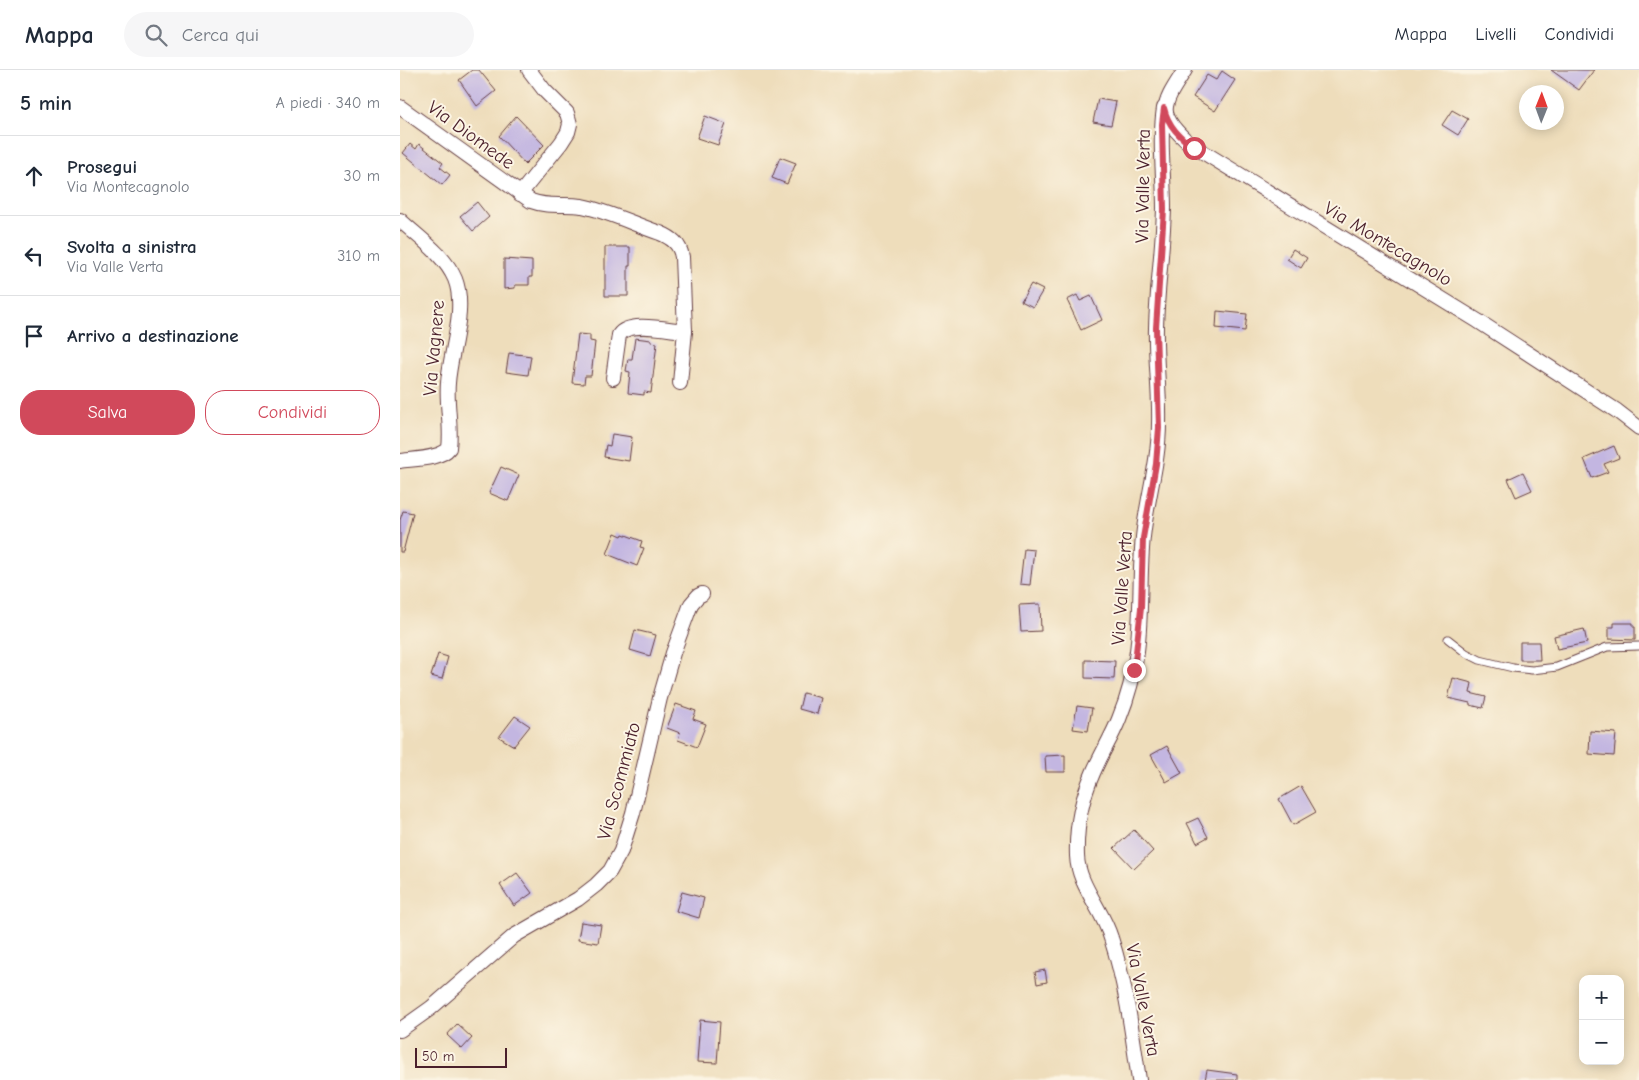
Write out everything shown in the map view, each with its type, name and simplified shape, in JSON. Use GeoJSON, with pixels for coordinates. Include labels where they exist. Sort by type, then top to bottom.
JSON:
{"type":"FeatureCollection","features":[{"type":"Feature","properties":{"kind":"street","name":"Via Diomede"},"geometry":{"type":"LineString","coordinates":[[520,194],[561,143],[568,132],[570,124],[567,113],[545,91],[529,70]]}},
{"type":"Feature","properties":{"kind":"street"},"geometry":{"type":"LineString","coordinates":[[1164,108],[1168,97],[1185,70]]}},
{"type":"Feature","properties":{"kind":"street","name":"Via Diomede"},"geometry":{"type":"LineString","coordinates":[[400,107],[531,201],[545,205],[571,205],[586,208],[660,233],[672,239],[681,253],[685,331],[680,383]]}},
{"type":"Feature","properties":{"kind":"street","name":"Via Montecagnolo"},"geometry":{"type":"LineString","coordinates":[[1164,108],[1172,127],[1198,151],[1478,321],[1611,407],[1639,428]]}},
{"type":"Feature","properties":{"kind":"street","name":"Via Valle Verta"},"geometry":{"type":"LineString","coordinates":[[1139,1080],[1128,1008],[1113,942],[1103,917],[1082,877],[1077,849],[1080,814],[1084,795],[1124,707],[1131,685],[1137,654],[1141,608],[1143,538],[1156,464],[1159,428],[1156,328],[1163,221],[1162,124],[1164,108]]}},
{"type":"Feature","properties":{"kind":"street","name":"Via Vagnere"},"geometry":{"type":"LineString","coordinates":[[400,220],[428,246],[452,274],[456,285],[458,309],[448,382],[449,448],[446,452],[438,455],[400,461]]}},
{"type":"Feature","properties":{"kind":"street"},"geometry":{"type":"LineString","coordinates":[[613,378],[618,338],[624,329],[634,327],[685,331]]}},
{"type":"Feature","properties":{"kind":"street","name":"Via Scommiato"},"geometry":{"type":"LineString","coordinates":[[400,1030],[430,1008],[514,936],[582,896],[610,871],[620,851],[634,813],[660,698],[676,645],[691,604],[702,594]]}},
{"type":"Feature","properties":{"kind":"lane"},"geometry":{"type":"LineString","coordinates":[[1448,639],[1473,657],[1523,670],[1543,670],[1557,667],[1607,647],[1639,646]]}},
{"type":"Feature","properties":{"kind":"building"},"geometry":{"type":"Polygon","coordinates":[[[472,70],[479,70],[496,91],[477,106],[459,80],[472,70]]]}},
{"type":"Feature","properties":{"kind":"building"},"geometry":{"type":"Polygon","coordinates":[[[1551,70],[1594,70],[1579,90],[1551,70]]]}},
{"type":"Feature","properties":{"kind":"building"},"geometry":{"type":"Polygon","coordinates":[[[1222,71],[1235,80],[1215,111],[1193,97],[1207,75],[1216,80],[1222,71]]]}},
{"type":"Feature","properties":{"kind":"building"},"geometry":{"type":"Polygon","coordinates":[[[1098,99],[1116,102],[1111,125],[1093,122],[1098,99]]]}},
{"type":"Feature","properties":{"kind":"building"},"geometry":{"type":"Polygon","coordinates":[[[1452,110],[1468,119],[1458,135],[1442,125],[1452,110]]]}},
{"type":"Feature","properties":{"kind":"building"},"geometry":{"type":"Polygon","coordinates":[[[516,116],[544,145],[525,164],[499,136],[516,116]]]}},
{"type":"Feature","properties":{"kind":"building"},"geometry":{"type":"Polygon","coordinates":[[[705,116],[726,124],[718,145],[697,138],[705,116]]]}},
{"type":"Feature","properties":{"kind":"building"},"geometry":{"type":"Polygon","coordinates":[[[410,144],[416,149],[419,144],[443,163],[440,167],[450,175],[442,185],[403,153],[410,144]]]}},
{"type":"Feature","properties":{"kind":"building"},"geometry":{"type":"Polygon","coordinates":[[[780,157],[796,163],[787,184],[772,178],[780,157]]]}},
{"type":"Feature","properties":{"kind":"building"},"geometry":{"type":"Polygon","coordinates":[[[477,202],[489,217],[473,231],[460,216],[477,202]]]}},
{"type":"Feature","properties":{"kind":"building"},"geometry":{"type":"Polygon","coordinates":[[[605,247],[630,247],[628,296],[605,296],[605,247]]]}},
{"type":"Feature","properties":{"kind":"building"},"geometry":{"type":"Polygon","coordinates":[[[1293,249],[1307,258],[1301,268],[1287,259],[1293,249]]]}},
{"type":"Feature","properties":{"kind":"building"},"geometry":{"type":"Polygon","coordinates":[[[504,259],[532,261],[532,277],[529,277],[529,285],[515,285],[515,288],[504,289],[504,259]]]}},
{"type":"Feature","properties":{"kind":"building"},"geometry":{"type":"Polygon","coordinates":[[[1031,284],[1043,290],[1033,307],[1021,301],[1031,284]]]}},
{"type":"Feature","properties":{"kind":"building"},"geometry":{"type":"Polygon","coordinates":[[[1077,295],[1080,301],[1091,296],[1102,320],[1081,330],[1067,300],[1077,295]]]}},
{"type":"Feature","properties":{"kind":"building"},"geometry":{"type":"Polygon","coordinates":[[[1217,311],[1247,314],[1245,331],[1216,328],[1217,311]]]}},
{"type":"Feature","properties":{"kind":"building"},"geometry":{"type":"Polygon","coordinates":[[[578,334],[590,335],[590,341],[595,342],[591,376],[585,376],[584,384],[572,383],[578,334]]]}},
{"type":"Feature","properties":{"kind":"building"},"geometry":{"type":"Polygon","coordinates":[[[635,338],[651,340],[651,342],[657,343],[651,393],[644,392],[644,395],[628,393],[630,372],[626,371],[628,359],[632,359],[635,338]]]}},
{"type":"Feature","properties":{"kind":"building"},"geometry":{"type":"Polygon","coordinates":[[[509,353],[531,356],[528,375],[506,372],[509,353]]]}},
{"type":"Feature","properties":{"kind":"building"},"geometry":{"type":"Polygon","coordinates":[[[612,434],[632,437],[629,461],[604,457],[606,445],[610,446],[612,434]]]}},
{"type":"Feature","properties":{"kind":"building"},"geometry":{"type":"Polygon","coordinates":[[[1614,446],[1619,458],[1604,464],[1608,472],[1592,478],[1584,459],[1614,446]]]}},
{"type":"Feature","properties":{"kind":"building"},"geometry":{"type":"Polygon","coordinates":[[[501,467],[519,475],[508,501],[489,493],[501,467]]]}},
{"type":"Feature","properties":{"kind":"building"},"geometry":{"type":"Polygon","coordinates":[[[1523,472],[1532,490],[1516,497],[1508,479],[1523,472]]]}},
{"type":"Feature","properties":{"kind":"building"},"geometry":{"type":"Polygon","coordinates":[[[403,511],[413,513],[403,552],[400,552],[400,520],[403,511]]]}},
{"type":"Feature","properties":{"kind":"building"},"geometry":{"type":"Polygon","coordinates":[[[615,533],[642,541],[640,547],[644,548],[637,566],[607,554],[615,533]]]}},
{"type":"Feature","properties":{"kind":"building"},"geometry":{"type":"Polygon","coordinates":[[[1024,549],[1034,550],[1030,585],[1020,584],[1024,549]]]}},
{"type":"Feature","properties":{"kind":"building"},"geometry":{"type":"Polygon","coordinates":[[[1040,604],[1041,631],[1021,632],[1019,605],[1040,604]]]}},
{"type":"Feature","properties":{"kind":"building"},"geometry":{"type":"Polygon","coordinates":[[[1614,623],[1633,623],[1633,627],[1635,627],[1635,640],[1609,639],[1609,627],[1614,627],[1614,623]]]}},
{"type":"Feature","properties":{"kind":"building"},"geometry":{"type":"Polygon","coordinates":[[[1584,629],[1587,643],[1557,649],[1554,636],[1584,629]]]}},
{"type":"Feature","properties":{"kind":"building"},"geometry":{"type":"Polygon","coordinates":[[[635,630],[656,635],[650,656],[630,650],[635,630]]]}},
{"type":"Feature","properties":{"kind":"building"},"geometry":{"type":"Polygon","coordinates":[[[1520,642],[1539,642],[1540,660],[1520,660],[1520,642]]]}},
{"type":"Feature","properties":{"kind":"building"},"geometry":{"type":"Polygon","coordinates":[[[438,654],[448,657],[442,679],[431,676],[438,654]]]}},
{"type":"Feature","properties":{"kind":"building"},"geometry":{"type":"Polygon","coordinates":[[[1085,660],[1115,661],[1114,679],[1085,678],[1085,660]]]}},
{"type":"Feature","properties":{"kind":"building"},"geometry":{"type":"Polygon","coordinates":[[[1453,678],[1472,683],[1470,693],[1486,697],[1483,708],[1448,698],[1453,678]]]}},
{"type":"Feature","properties":{"kind":"building"},"geometry":{"type":"Polygon","coordinates":[[[803,693],[821,698],[817,714],[799,709],[803,693]]]}},
{"type":"Feature","properties":{"kind":"building"},"geometry":{"type":"Polygon","coordinates":[[[676,704],[696,711],[693,719],[706,724],[697,747],[678,740],[680,733],[667,728],[676,704]]]}},
{"type":"Feature","properties":{"kind":"building"},"geometry":{"type":"Polygon","coordinates":[[[1077,706],[1092,708],[1088,731],[1073,729],[1077,706]]]}},
{"type":"Feature","properties":{"kind":"building"},"geometry":{"type":"Polygon","coordinates":[[[515,716],[530,726],[514,746],[499,737],[515,716]]]}},
{"type":"Feature","properties":{"kind":"building"},"geometry":{"type":"Polygon","coordinates":[[[1590,731],[1616,733],[1614,756],[1589,754],[1590,731]]]}},
{"type":"Feature","properties":{"kind":"building"},"geometry":{"type":"Polygon","coordinates":[[[1167,746],[1182,773],[1166,782],[1151,755],[1167,746]]]}},
{"type":"Feature","properties":{"kind":"building"},"geometry":{"type":"Polygon","coordinates":[[[1065,755],[1065,772],[1046,772],[1045,756],[1065,755]]]}},
{"type":"Feature","properties":{"kind":"building"},"geometry":{"type":"Polygon","coordinates":[[[1301,786],[1316,812],[1293,825],[1279,799],[1301,786]]]}},
{"type":"Feature","properties":{"kind":"building"},"geometry":{"type":"Polygon","coordinates":[[[1198,818],[1208,837],[1197,843],[1187,823],[1198,818]]]}},
{"type":"Feature","properties":{"kind":"building"},"geometry":{"type":"Polygon","coordinates":[[[1134,830],[1153,851],[1134,869],[1114,848],[1134,830]]]}},
{"type":"Feature","properties":{"kind":"building"},"geometry":{"type":"Polygon","coordinates":[[[517,873],[532,893],[514,906],[500,885],[517,873]]]}},
{"type":"Feature","properties":{"kind":"building"},"geometry":{"type":"Polygon","coordinates":[[[682,892],[704,898],[699,918],[676,911],[682,892]]]}},
{"type":"Feature","properties":{"kind":"building"},"geometry":{"type":"Polygon","coordinates":[[[581,922],[601,925],[598,943],[578,940],[581,922]]]}},
{"type":"Feature","properties":{"kind":"building"},"geometry":{"type":"Polygon","coordinates":[[[1045,970],[1047,982],[1037,984],[1035,972],[1045,970]]]}},
{"type":"Feature","properties":{"kind":"building"},"geometry":{"type":"Polygon","coordinates":[[[700,1020],[720,1022],[717,1063],[697,1062],[700,1020]]]}},
{"type":"Feature","properties":{"kind":"building"},"geometry":{"type":"Polygon","coordinates":[[[457,1024],[472,1038],[462,1049],[447,1035],[457,1024]]]}},
{"type":"Feature","properties":{"kind":"building"},"geometry":{"type":"Polygon","coordinates":[[[1207,1070],[1237,1074],[1237,1080],[1205,1080],[1207,1070]]]}},
{"type":"Feature","properties":{"kind":"route"},"geometry":{"type":"LineString","coordinates":[[1134,670],[1141,608],[1143,538],[1156,464],[1160,423],[1156,328],[1163,221],[1162,124],[1164,108],[1172,127],[1194,148]]}}]}
